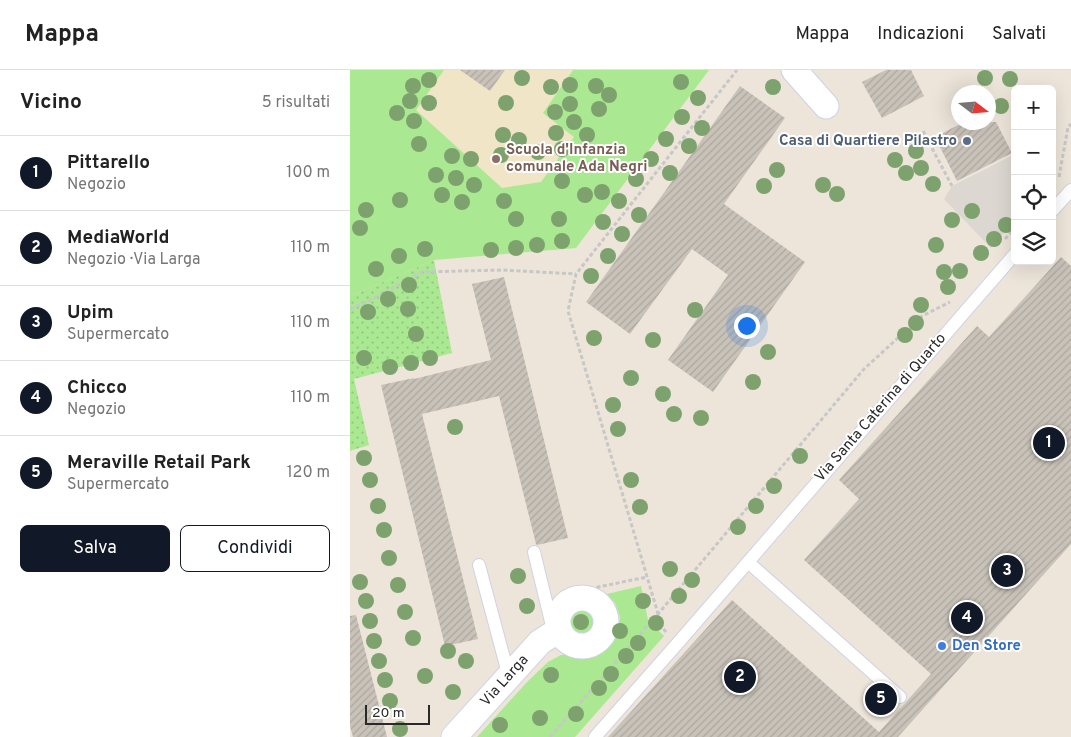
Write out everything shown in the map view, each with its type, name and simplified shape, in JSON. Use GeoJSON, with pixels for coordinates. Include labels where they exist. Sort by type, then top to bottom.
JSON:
{"type":"FeatureCollection","features":[{"type":"Feature","properties":{"kind":"street"},"geometry":{"type":"LineString","coordinates":[[794,70],[826,106]]}},
{"type":"Feature","properties":{"kind":"street"},"geometry":{"type":"LineString","coordinates":[[578,598],[594,600],[604,611],[606,625],[604,632],[600,638],[589,646],[574,645],[557,632],[559,614],[563,606],[570,601],[578,598]]}},
{"type":"Feature","properties":{"kind":"street","name":"Via Larga"},"geometry":{"type":"LineString","coordinates":[[454,737],[540,642],[557,632]]}},
{"type":"Feature","properties":{"kind":"lane"},"geometry":{"type":"LineString","coordinates":[[1056,207],[1071,190]]}},
{"type":"Feature","properties":{"kind":"lane","name":"Via Santa Caterina di Quarto"},"geometry":{"type":"LineString","coordinates":[[594,737],[1011,259]]}},
{"type":"Feature","properties":{"kind":"lane"},"geometry":{"type":"LineString","coordinates":[[534,552],[557,632]]}},
{"type":"Feature","properties":{"kind":"lane"},"geometry":{"type":"LineString","coordinates":[[748,562],[900,697]]}},
{"type":"Feature","properties":{"kind":"lane"},"geometry":{"type":"LineString","coordinates":[[479,565],[509,677]]}},
{"type":"Feature","properties":{"kind":"path"},"geometry":{"type":"LineString","coordinates":[[658,614],[568,311],[576,274],[737,70]]}},
{"type":"Feature","properties":{"kind":"path"},"geometry":{"type":"LineString","coordinates":[[1056,180],[1060,175],[1068,128],[1071,124]]}},
{"type":"Feature","properties":{"kind":"path"},"geometry":{"type":"LineString","coordinates":[[923,131],[952,186]]}},
{"type":"Feature","properties":{"kind":"path"},"geometry":{"type":"LineString","coordinates":[[1002,243],[1011,233]]}},
{"type":"Feature","properties":{"kind":"path"},"geometry":{"type":"LineString","coordinates":[[350,309],[368,302],[422,272],[502,270],[576,274]]}},
{"type":"Feature","properties":{"kind":"path"},"geometry":{"type":"LineString","coordinates":[[550,737],[658,614],[864,369],[922,316],[953,300]]}},
{"type":"Feature","properties":{"kind":"path"},"geometry":{"type":"LineString","coordinates":[[594,600],[598,588],[648,578]]}},
{"type":"Feature","properties":{"kind":"shaded area","name":"Scuola d'Infanzia comunale Ada Negri"},"geometry":{"type":"Polygon","coordinates":[[[350,70],[709,70],[576,248],[434,260],[353,295],[350,293],[350,70]]]}},
{"type":"Feature","properties":{"kind":"shaded area"},"geometry":{"type":"Polygon","coordinates":[[[1011,156],[1011,225],[991,248],[944,199],[952,186],[1011,156]]]}},
{"type":"Feature","properties":{"kind":"green space","name":"Scuola d'Infanzia comunale Ada Negri"},"geometry":{"type":"Polygon","coordinates":[[[350,70],[444,70],[416,110],[502,188],[541,182],[574,137],[543,113],[573,70],[709,70],[576,248],[434,260],[353,295],[350,293],[350,70]]]}},
{"type":"Feature","properties":{"kind":"green space"},"geometry":{"type":"Polygon","coordinates":[[[434,260],[452,353],[354,379],[369,445],[350,451],[350,293],[353,295],[434,260]]]}},
{"type":"Feature","properties":{"kind":"green space"},"geometry":{"type":"Polygon","coordinates":[[[641,586],[648,620],[664,636],[575,737],[477,737],[548,662],[561,655],[587,657],[599,655],[609,646],[618,633],[620,617],[615,603],[607,594],[641,586]]]}},
{"type":"Feature","properties":{"kind":"green space"},"geometry":{"type":"Polygon","coordinates":[[[582,609],[591,613],[595,622],[591,631],[582,635],[573,631],[569,622],[573,613],[582,609]]]}},
{"type":"Feature","properties":{"kind":"building"},"geometry":{"type":"Polygon","coordinates":[[[460,70],[505,70],[490,91],[460,70]]]}},
{"type":"Feature","properties":{"kind":"building"},"geometry":{"type":"Polygon","coordinates":[[[886,70],[911,70],[924,96],[882,118],[862,82],[886,70]]]}},
{"type":"Feature","properties":{"kind":"building"},"geometry":{"type":"Polygon","coordinates":[[[740,86],[785,118],[724,204],[805,262],[713,392],[668,360],[728,275],[692,249],[630,334],[586,302],[740,86]]]}},
{"type":"Feature","properties":{"kind":"building"},"geometry":{"type":"Polygon","coordinates":[[[996,122],[1011,154],[957,181],[935,137],[951,129],[996,130],[996,122]]]}},
{"type":"Feature","properties":{"kind":"building"},"geometry":{"type":"Polygon","coordinates":[[[1061,257],[1071,266],[1071,544],[898,737],[608,737],[732,600],[879,732],[931,674],[804,560],[859,499],[839,480],[977,326],[989,337],[1054,265],[1056,265],[1061,257]]]}},
{"type":"Feature","properties":{"kind":"building"},"geometry":{"type":"Polygon","coordinates":[[[504,277],[568,538],[536,544],[499,396],[422,414],[478,639],[445,646],[381,385],[491,360],[472,284],[504,277]]]}},
{"type":"Feature","properties":{"kind":"building"},"geometry":{"type":"Polygon","coordinates":[[[356,615],[387,737],[353,737],[350,726],[350,616],[356,615]]]}},
{"type":"Feature","properties":{"kind":"place","name":"Casa di Quartiere Pilastro"},"geometry":{"type":"Point","coordinates":[967,141]}},
{"type":"Feature","properties":{"kind":"place","name":"Scuola d'Infanzia comunale Ada Negri"},"geometry":{"type":"Point","coordinates":[496,159]}},
{"type":"Feature","properties":{"kind":"place","name":"Pittarello"},"geometry":{"type":"Point","coordinates":[1049,443]}},
{"type":"Feature","properties":{"kind":"place","name":"Upim"},"geometry":{"type":"Point","coordinates":[1007,571]}},
{"type":"Feature","properties":{"kind":"place","name":"Chicco"},"geometry":{"type":"Point","coordinates":[967,618]}},
{"type":"Feature","properties":{"kind":"place","name":"Den Store"},"geometry":{"type":"Point","coordinates":[942,646]}},
{"type":"Feature","properties":{"kind":"place","name":"MediaWorld"},"geometry":{"type":"Point","coordinates":[740,677]}},
{"type":"Feature","properties":{"kind":"place","name":"Meraville Retail Park"},"geometry":{"type":"Point","coordinates":[881,699]}}]}
